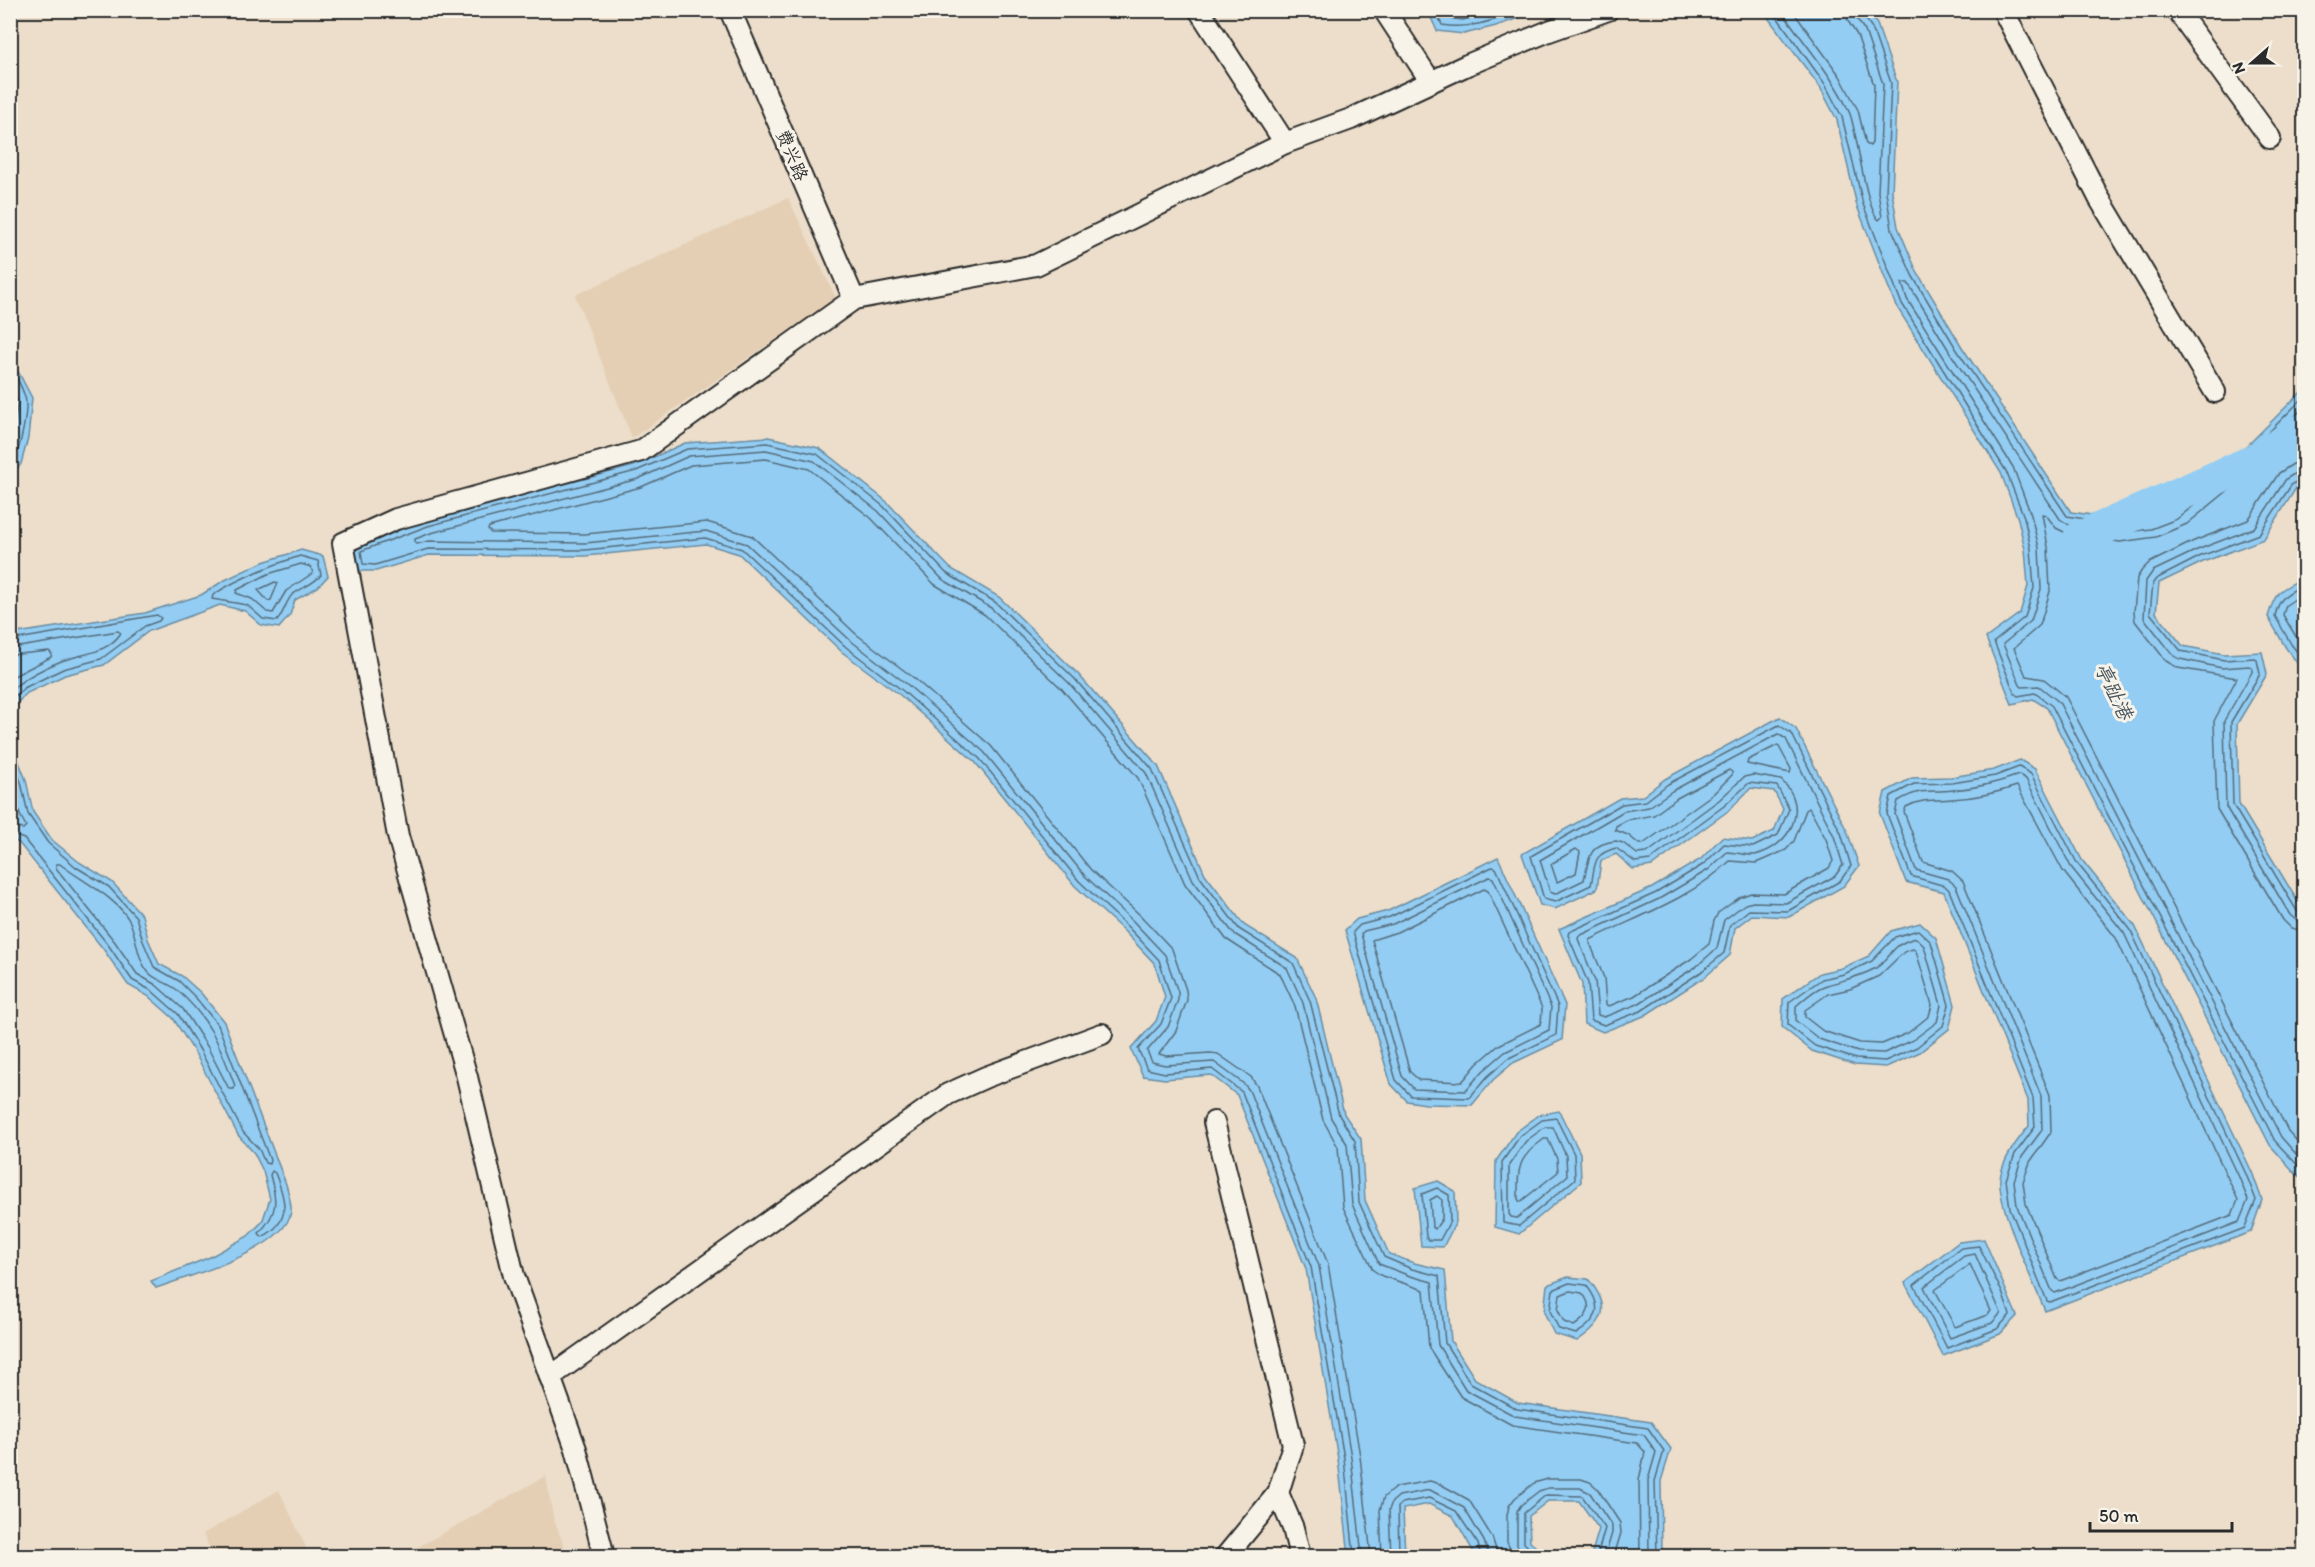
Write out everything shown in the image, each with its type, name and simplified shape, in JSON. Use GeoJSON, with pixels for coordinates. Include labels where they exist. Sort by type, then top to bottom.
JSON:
{"type":"FeatureCollection","features":[{"type":"Feature","properties":{"kind":"street","name":"费兴路"},"geometry":{"type":"LineString","coordinates":[[730,10],[855,299]]}},
{"type":"Feature","properties":{"kind":"street"},"geometry":{"type":"LineString","coordinates":[[1199,10],[1285,143]]}},
{"type":"Feature","properties":{"kind":"street"},"geometry":{"type":"LineString","coordinates":[[1384,10],[1431,82]]}},
{"type":"Feature","properties":{"kind":"street"},"geometry":{"type":"LineString","coordinates":[[604,1557],[576,1449],[514,1276],[467,1077],[398,836],[343,543],[396,519],[641,451],[855,299],[1036,265],[1285,143],[1351,119],[1549,31],[1608,10]]}},
{"type":"Feature","properties":{"kind":"street"},"geometry":{"type":"LineString","coordinates":[[2003,10],[2099,198],[2215,392]]}},
{"type":"Feature","properties":{"kind":"street"},"geometry":{"type":"LineString","coordinates":[[2177,10],[2270,138]]}},
{"type":"Feature","properties":{"kind":"street"},"geometry":{"type":"LineString","coordinates":[[550,1377],[948,1094],[986,1077],[1102,1034]]}},
{"type":"Feature","properties":{"kind":"street"},"geometry":{"type":"LineString","coordinates":[[1214,1122],[1293,1445],[1278,1493],[1226,1557]]}},
{"type":"Feature","properties":{"kind":"street"},"geometry":{"type":"LineString","coordinates":[[1278,1493],[1293,1528],[1300,1557]]}},
{"type":"Feature","properties":{"kind":"shaded area"},"geometry":{"type":"Polygon","coordinates":[[[788,198],[836,298],[632,438],[575,295],[788,198]]]}},
{"type":"Feature","properties":{"kind":"shaded area"},"geometry":{"type":"Polygon","coordinates":[[[546,1476],[553,1517],[568,1556],[402,1556],[546,1476]]]}},
{"type":"Feature","properties":{"kind":"shaded area"},"geometry":{"type":"Polygon","coordinates":[[[279,1490],[310,1556],[213,1556],[203,1534],[279,1490]]]}},
{"type":"Feature","properties":{"kind":"water"},"geometry":{"type":"Polygon","coordinates":[[[1428,11],[1539,11],[1464,34],[1437,31],[1428,11]]]}},
{"type":"Feature","properties":{"kind":"water"},"geometry":{"type":"Polygon","coordinates":[[[1763,11],[1867,11],[1877,24],[1897,82],[1892,192],[1898,227],[1917,272],[1962,347],[2071,512],[2120,519],[2148,516],[2172,507],[2249,444],[2304,389],[2304,483],[2296,488],[2264,539],[2203,562],[2159,583],[2156,613],[2183,646],[2224,654],[2262,652],[2267,674],[2237,724],[2239,804],[2304,912],[2304,1179],[2296,1174],[2270,1145],[2047,708],[2033,699],[2012,704],[1986,638],[2020,613],[2028,586],[2025,549],[2018,519],[2001,473],[1895,304],[1857,206],[1837,120],[1820,87],[1763,11]]]}},
{"type":"Feature","properties":{"kind":"water"},"geometry":{"type":"Polygon","coordinates":[[[10,356],[32,398],[28,438],[21,464],[11,477],[10,356]]]}},
{"type":"Feature","properties":{"kind":"water"},"geometry":{"type":"Polygon","coordinates":[[[768,437],[819,448],[886,501],[950,568],[999,597],[1078,674],[1158,766],[1205,874],[1244,925],[1297,958],[1316,998],[1344,1114],[1361,1139],[1365,1200],[1389,1254],[1445,1270],[1451,1341],[1475,1379],[1518,1403],[1651,1422],[1671,1449],[1661,1481],[1662,1556],[1591,1556],[1599,1529],[1579,1501],[1548,1501],[1529,1516],[1530,1542],[1547,1556],[1476,1556],[1453,1516],[1429,1504],[1403,1509],[1405,1556],[1349,1556],[1338,1459],[1306,1269],[1237,1095],[1211,1075],[1165,1079],[1143,1076],[1131,1049],[1156,1021],[1165,997],[1155,964],[1124,931],[1075,886],[975,762],[900,695],[842,652],[739,554],[706,544],[585,556],[429,555],[376,571],[358,571],[353,547],[426,520],[634,466],[685,443],[768,437]]]}},
{"type":"Feature","properties":{"kind":"water"},"geometry":{"type":"Polygon","coordinates":[[[301,550],[323,556],[328,576],[318,587],[295,600],[290,615],[279,628],[261,625],[245,611],[220,605],[149,631],[104,665],[65,675],[27,693],[11,709],[11,632],[17,633],[145,613],[201,595],[223,581],[263,562],[301,550]]]}},
{"type":"Feature","properties":{"kind":"water"},"geometry":{"type":"Polygon","coordinates":[[[2304,578],[2304,666],[2301,668],[2268,617],[2276,596],[2289,585],[2304,578]]]}},
{"type":"Feature","properties":{"kind":"water"},"geometry":{"type":"Polygon","coordinates":[[[1780,717],[1796,729],[1847,831],[1859,866],[1844,886],[1789,917],[1752,915],[1735,928],[1730,955],[1705,977],[1644,1016],[1603,1032],[1584,1024],[1582,984],[1559,929],[1652,888],[1701,859],[1722,837],[1752,841],[1774,831],[1783,809],[1774,791],[1751,788],[1728,811],[1652,866],[1633,869],[1616,854],[1601,861],[1597,889],[1555,909],[1540,905],[1522,854],[1620,798],[1643,796],[1665,779],[1780,717]]]}},
{"type":"Feature","properties":{"kind":"water"},"geometry":{"type":"Polygon","coordinates":[[[10,739],[26,780],[33,812],[52,840],[79,862],[112,882],[142,915],[148,939],[159,964],[182,976],[201,993],[224,1022],[288,1191],[291,1212],[285,1226],[272,1238],[234,1260],[156,1288],[151,1281],[210,1257],[248,1236],[262,1222],[270,1199],[263,1171],[254,1153],[238,1135],[195,1053],[173,1018],[148,996],[128,985],[104,950],[19,843],[11,839],[10,739]]]}},
{"type":"Feature","properties":{"kind":"water"},"geometry":{"type":"Polygon","coordinates":[[[2020,760],[2035,769],[2082,860],[2135,926],[2252,1172],[2262,1200],[2251,1232],[2045,1311],[2010,1225],[2001,1191],[2000,1178],[2004,1164],[2011,1150],[2029,1126],[2028,1100],[1944,892],[1906,882],[1880,814],[1885,792],[1912,778],[1951,777],[1994,770],[2020,760]]]}},
{"type":"Feature","properties":{"kind":"water"},"geometry":{"type":"Polygon","coordinates":[[[1498,857],[1565,1005],[1562,1040],[1513,1063],[1493,1080],[1472,1105],[1426,1104],[1407,1101],[1391,1084],[1345,930],[1357,919],[1388,911],[1498,857]]]}},
{"type":"Feature","properties":{"kind":"water"},"geometry":{"type":"Polygon","coordinates":[[[1920,923],[1936,938],[1955,1005],[1949,1029],[1920,1052],[1886,1067],[1855,1065],[1812,1051],[1782,1027],[1783,999],[1820,973],[1842,968],[1869,956],[1891,931],[1920,923]]]}},
{"type":"Feature","properties":{"kind":"water"},"geometry":{"type":"Polygon","coordinates":[[[1559,1111],[1580,1153],[1581,1182],[1519,1234],[1495,1227],[1496,1161],[1516,1132],[1539,1115],[1559,1111]]]}},
{"type":"Feature","properties":{"kind":"water"},"geometry":{"type":"Polygon","coordinates":[[[1438,1181],[1455,1191],[1456,1222],[1443,1247],[1421,1246],[1415,1188],[1438,1181]]]}},
{"type":"Feature","properties":{"kind":"water"},"geometry":{"type":"Polygon","coordinates":[[[1984,1239],[2017,1316],[2000,1334],[1943,1356],[1905,1283],[1959,1242],[1984,1239]]]}},
{"type":"Feature","properties":{"kind":"water"},"geometry":{"type":"Polygon","coordinates":[[[1568,1277],[1588,1279],[1596,1289],[1602,1306],[1602,1313],[1594,1327],[1577,1341],[1554,1334],[1544,1312],[1547,1285],[1568,1277]]]}},
{"type":"Feature","properties":{"kind":"waterway","name":"亭趾港"},"geometry":{"type":"LineString","coordinates":[[2080,538],[2254,461],[2304,430]]}}]}
